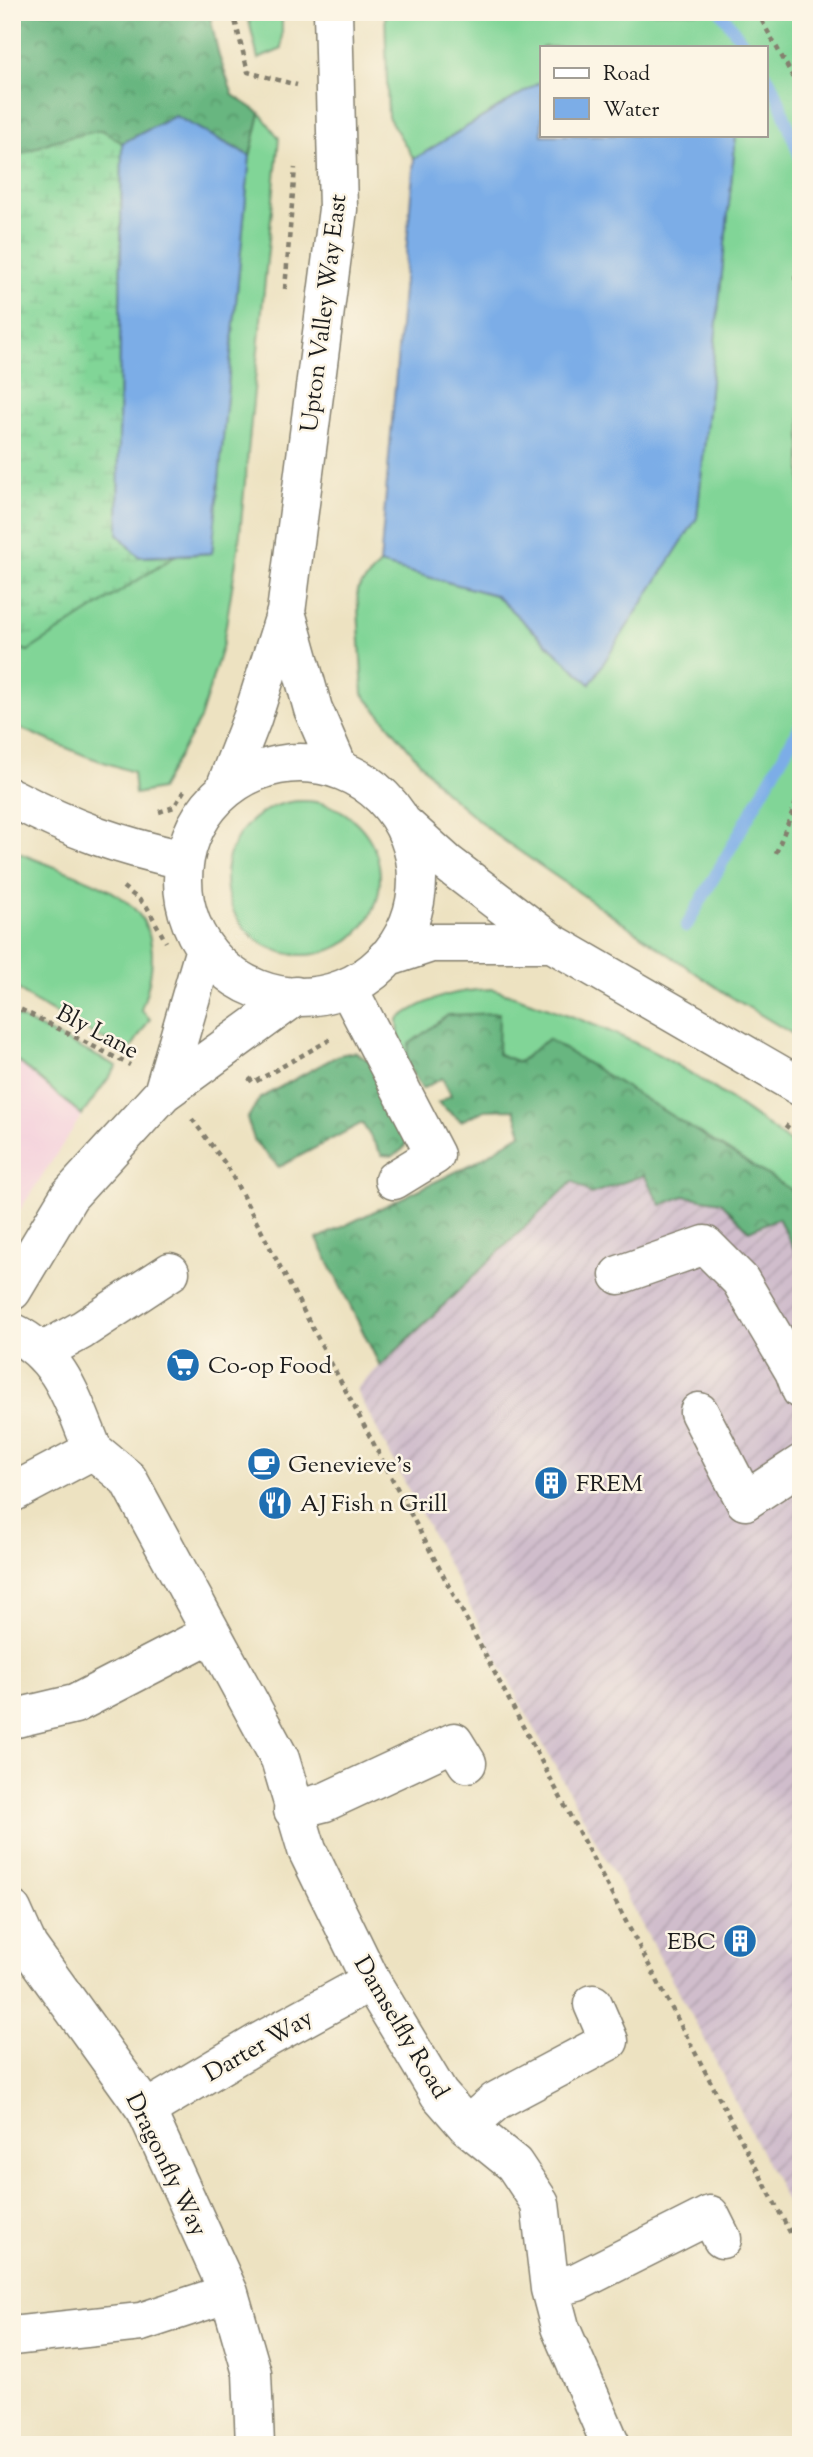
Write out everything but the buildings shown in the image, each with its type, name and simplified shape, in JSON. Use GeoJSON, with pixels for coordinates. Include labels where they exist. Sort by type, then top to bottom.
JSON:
{"type":"FeatureCollection","features":[{"type":"Feature","properties":{"kind":"street","name":"Upton Valley Way East"},"geometry":{"type":"LineString","coordinates":[[224,790],[252,719],[286,612],[338,209],[337,84],[333,12]]}},
{"type":"Feature","properties":{"kind":"street","name":"Upton Valley Way East"},"geometry":{"type":"LineString","coordinates":[[286,612],[313,709],[339,769]]}},
{"type":"Feature","properties":{"kind":"street"},"geometry":{"type":"LineString","coordinates":[[407,826],[416,862],[415,907],[404,936],[371,974],[348,988],[296,996],[264,991],[230,974],[204,952],[191,923],[183,884],[184,860],[193,833],[208,808],[224,790],[259,770],[298,762],[339,769],[364,782],[387,800],[407,826],[447,863],[552,943],[801,1087]]}},
{"type":"Feature","properties":{"kind":"street"},"geometry":{"type":"LineString","coordinates":[[12,798],[64,825],[117,845],[184,860]]}},
{"type":"Feature","properties":{"kind":"street"},"geometry":{"type":"LineString","coordinates":[[386,958],[431,943],[552,943]]}},
{"type":"Feature","properties":{"kind":"street"},"geometry":{"type":"LineString","coordinates":[[163,1093],[204,952]]}},
{"type":"Feature","properties":{"kind":"street"},"geometry":{"type":"LineString","coordinates":[[348,988],[435,1155],[394,1180]]}},
{"type":"Feature","properties":{"kind":"street"},"geometry":{"type":"LineString","coordinates":[[12,1291],[69,1196],[163,1093],[296,996]]}},
{"type":"Feature","properties":{"kind":"street"},"geometry":{"type":"LineString","coordinates":[[619,1275],[705,1245],[740,1280],[794,1371],[801,1390]]}},
{"type":"Feature","properties":{"kind":"street"},"geometry":{"type":"LineString","coordinates":[[27,1342],[82,1330],[170,1272]]}},
{"type":"Feature","properties":{"kind":"street"},"geometry":{"type":"LineString","coordinates":[[12,1493],[93,1450],[61,1373],[27,1342]]}},
{"type":"Feature","properties":{"kind":"street"},"geometry":{"type":"LineString","coordinates":[[699,1412],[745,1501],[801,1464]]}},
{"type":"Feature","properties":{"kind":"street","name":"Damselfly Road"},"geometry":{"type":"LineString","coordinates":[[93,1450],[128,1479],[280,1759],[307,1850],[371,1981],[439,2094],[467,2126],[514,2164],[540,2203],[550,2288],[560,2327],[611,2445]]}},
{"type":"Feature","properties":{"kind":"street"},"geometry":{"type":"LineString","coordinates":[[12,1719],[75,1704],[210,1634]]}},
{"type":"Feature","properties":{"kind":"street"},"geometry":{"type":"LineString","coordinates":[[293,1810],[325,1802],[454,1742],[467,1763]]}},
{"type":"Feature","properties":{"kind":"street","name":"Dragonfly Way"},"geometry":{"type":"LineString","coordinates":[[12,1910],[20,1950],[146,2110],[229,2293],[252,2372],[256,2445]]}},
{"type":"Feature","properties":{"kind":"street","name":"Darter Way"},"geometry":{"type":"LineString","coordinates":[[146,2110],[256,2044],[371,1981]]}},
{"type":"Feature","properties":{"kind":"street"},"geometry":{"type":"LineString","coordinates":[[467,2126],[496,2101],[609,2040],[593,2004]]}},
{"type":"Feature","properties":{"kind":"street"},"geometry":{"type":"LineString","coordinates":[[550,2288],[577,2282],[710,2215],[722,2239]]}},
{"type":"Feature","properties":{"kind":"street"},"geometry":{"type":"LineString","coordinates":[[12,2336],[141,2322],[229,2293]]}},
{"type":"Feature","properties":{"kind":"path"},"geometry":{"type":"LineString","coordinates":[[233,12],[248,72],[293,85],[337,84]]}},
{"type":"Feature","properties":{"kind":"path"},"geometry":{"type":"LineString","coordinates":[[757,12],[801,91]]}},
{"type":"Feature","properties":{"kind":"path"},"geometry":{"type":"LineString","coordinates":[[793,278],[801,278]]}},
{"type":"Feature","properties":{"kind":"path"},"geometry":{"type":"LineString","coordinates":[[776,853],[801,790]]}},
{"type":"Feature","properties":{"kind":"path","name":"Bly Lane"},"geometry":{"type":"LineString","coordinates":[[12,1005],[127,1063],[193,1120],[227,1166],[801,2253]]}},
{"type":"Feature","properties":{"kind":"shaded area"},"geometry":{"type":"Polygon","coordinates":[[[12,1060],[19,1062],[82,1115],[12,1222],[12,1060]]]}},
{"type":"Feature","properties":{"kind":"shaded area"},"geometry":{"type":"Polygon","coordinates":[[[648,1103],[801,1196],[801,2231],[704,2038],[522,1706],[356,1389],[573,1181],[648,1103]]]}},
{"type":"Feature","properties":{"kind":"green space"},"geometry":{"type":"Polygon","coordinates":[[[12,12],[209,12],[219,56],[233,95],[260,113],[250,156],[175,116],[122,143],[102,130],[53,141],[12,158],[12,12]]]}},
{"type":"Feature","properties":{"kind":"green space"},"geometry":{"type":"Polygon","coordinates":[[[247,12],[282,12],[282,49],[258,59],[247,12]]]}},
{"type":"Feature","properties":{"kind":"green space"},"geometry":{"type":"Polygon","coordinates":[[[385,12],[801,12],[801,1039],[726,994],[496,835],[443,790],[363,694],[357,590],[380,564],[495,595],[590,684],[697,518],[736,136],[768,136],[768,46],[540,46],[540,82],[414,159],[388,117],[385,12]]]}},
{"type":"Feature","properties":{"kind":"green space"},"geometry":{"type":"Polygon","coordinates":[[[260,113],[279,138],[239,543],[223,644],[200,719],[160,789],[135,794],[133,772],[17,727],[16,698],[12,696],[12,646],[28,651],[175,556],[212,553],[250,156],[260,113]]]}},
{"type":"Feature","properties":{"kind":"green space"},"geometry":{"type":"Polygon","coordinates":[[[102,130],[122,143],[118,534],[139,557],[175,556],[28,651],[12,646],[12,158],[53,141],[102,130]]]}},
{"type":"Feature","properties":{"kind":"green space"},"geometry":{"type":"Polygon","coordinates":[[[303,801],[332,807],[357,824],[374,849],[380,878],[374,907],[357,932],[332,949],[303,955],[274,949],[249,932],[232,907],[226,878],[232,849],[249,824],[274,807],[303,801]]]}},
{"type":"Feature","properties":{"kind":"green space"},"geometry":{"type":"Polygon","coordinates":[[[12,850],[101,886],[124,900],[141,917],[151,940],[151,971],[141,1010],[150,1019],[128,1053],[33,1001],[12,984],[12,850]]]}},
{"type":"Feature","properties":{"kind":"green space"},"geometry":{"type":"Polygon","coordinates":[[[493,989],[622,1037],[663,1057],[751,1113],[801,1151],[801,1196],[612,1079],[519,1062],[497,1054],[406,1062],[399,1041],[398,1019],[421,1005],[444,996],[493,989]]]}},
{"type":"Feature","properties":{"kind":"green space"},"geometry":{"type":"Polygon","coordinates":[[[499,1013],[498,1054],[519,1062],[548,1039],[801,1196],[801,1262],[778,1218],[749,1231],[721,1202],[684,1196],[661,1205],[644,1175],[591,1194],[573,1181],[380,1366],[317,1239],[474,1163],[522,1133],[514,1109],[485,1110],[461,1121],[438,1103],[451,1095],[442,1078],[422,1089],[406,1062],[409,1044],[448,1015],[499,1013]]]}},
{"type":"Feature","properties":{"kind":"green space"},"geometry":{"type":"Polygon","coordinates":[[[12,1014],[117,1066],[82,1115],[19,1062],[12,1060],[12,1014]]]}},
{"type":"Feature","properties":{"kind":"green space"},"geometry":{"type":"Polygon","coordinates":[[[355,1052],[369,1061],[411,1133],[403,1149],[393,1156],[382,1155],[362,1123],[279,1167],[255,1142],[247,1119],[260,1098],[339,1055],[355,1052]]]}},
{"type":"Feature","properties":{"kind":"water"},"geometry":{"type":"Polygon","coordinates":[[[540,82],[540,136],[736,136],[697,518],[590,684],[495,595],[380,564],[414,159],[540,82]]]}},
{"type":"Feature","properties":{"kind":"water"},"geometry":{"type":"Polygon","coordinates":[[[175,116],[250,156],[212,553],[139,557],[118,534],[122,143],[175,116]]]}},
{"type":"Feature","properties":{"kind":"waterway"},"geometry":{"type":"LineString","coordinates":[[721,12],[745,46]]}},
{"type":"Feature","properties":{"kind":"waterway"},"geometry":{"type":"LineString","coordinates":[[768,78],[774,87],[801,160]]}},
{"type":"Feature","properties":{"kind":"waterway"},"geometry":{"type":"LineString","coordinates":[[686,927],[801,724]]}},
{"type":"Feature","properties":{"kind":"place","name":"Co-op Food"},"geometry":{"type":"Point","coordinates":[183,1365]}},
{"type":"Feature","properties":{"kind":"place","name":"Genevieve's"},"geometry":{"type":"Point","coordinates":[264,1464]}},
{"type":"Feature","properties":{"kind":"place","name":"FREM"},"geometry":{"type":"Point","coordinates":[551,1483]}},
{"type":"Feature","properties":{"kind":"place","name":"AJ Fish n Grill"},"geometry":{"type":"Point","coordinates":[275,1503]}},
{"type":"Feature","properties":{"kind":"place","name":"EBC"},"geometry":{"type":"Point","coordinates":[740,1941]}}]}
